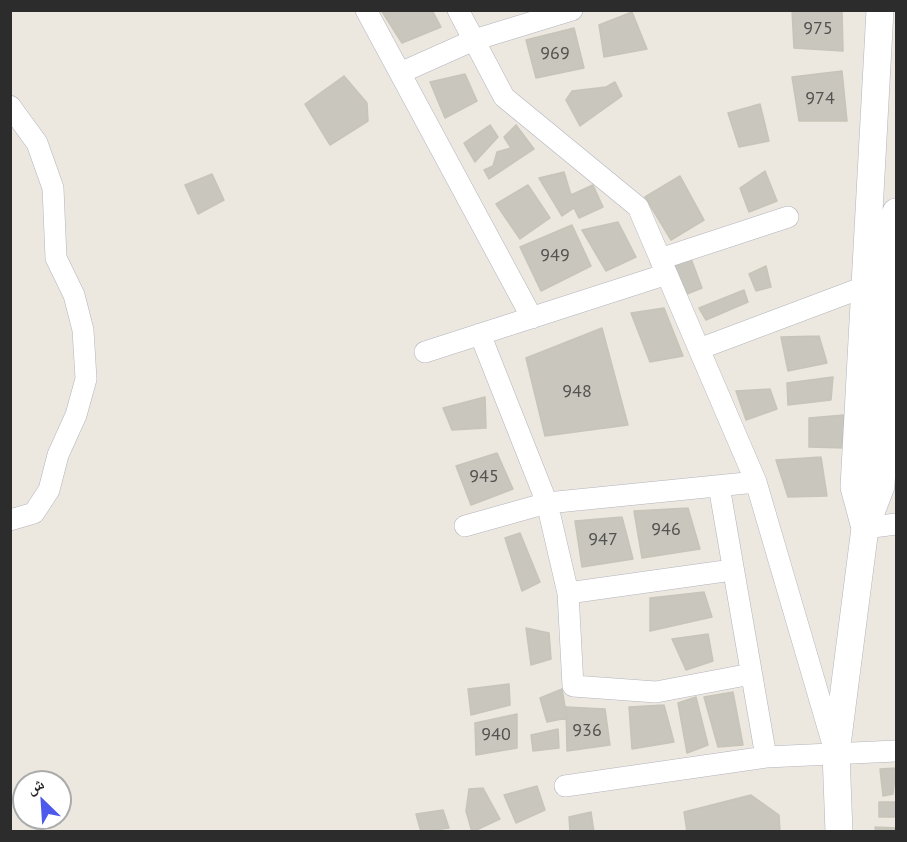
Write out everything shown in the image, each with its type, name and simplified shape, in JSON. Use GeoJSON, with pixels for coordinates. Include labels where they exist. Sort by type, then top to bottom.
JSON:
{"type":"FeatureCollection","features":[{"type":"Feature","properties":{"kind":"street"},"geometry":{"type":"LineString","coordinates":[[366,10],[532,318]]}},
{"type":"Feature","properties":{"kind":"street"},"geometry":{"type":"LineString","coordinates":[[458,10],[504,97],[638,207],[756,482],[836,753]]}},
{"type":"Feature","properties":{"kind":"street"},"geometry":{"type":"LineString","coordinates":[[400,73],[474,40],[572,10]]}},
{"type":"Feature","properties":{"kind":"street"},"geometry":{"type":"LineString","coordinates":[[865,528],[854,487],[880,10]]}},
{"type":"Feature","properties":{"kind":"street"},"geometry":{"type":"LineString","coordinates":[[10,105],[37,143],[53,188],[56,258],[74,295],[83,330],[86,379],[76,415],[58,455],[49,490],[34,513],[10,520]]}},
{"type":"Feature","properties":{"kind":"street"},"geometry":{"type":"LineString","coordinates":[[839,831],[836,753],[865,528],[881,486],[897,212]]}},
{"type":"Feature","properties":{"kind":"street"},"geometry":{"type":"LineString","coordinates":[[425,352],[532,318],[788,217]]}},
{"type":"Feature","properties":{"kind":"street"},"geometry":{"type":"LineString","coordinates":[[699,349],[864,287]]}},
{"type":"Feature","properties":{"kind":"street"},"geometry":{"type":"LineString","coordinates":[[480,334],[547,503],[568,593],[573,686],[656,692],[751,674]]}},
{"type":"Feature","properties":{"kind":"street"},"geometry":{"type":"LineString","coordinates":[[465,526],[547,503],[756,482]]}},
{"type":"Feature","properties":{"kind":"street"},"geometry":{"type":"LineString","coordinates":[[719,486],[766,757]]}},
{"type":"Feature","properties":{"kind":"street"},"geometry":{"type":"LineString","coordinates":[[865,528],[897,524]]}},
{"type":"Feature","properties":{"kind":"street"},"geometry":{"type":"LineString","coordinates":[[568,593],[732,570]]}},
{"type":"Feature","properties":{"kind":"street"},"geometry":{"type":"LineString","coordinates":[[565,786],[766,757],[897,751]]}},
{"type":"Feature","properties":{"kind":"building"},"geometry":{"type":"Polygon","coordinates":[[[381,10],[432,10],[441,27],[402,43],[381,10]]]}},
{"type":"Feature","properties":{"kind":"building"},"geometry":{"type":"Polygon","coordinates":[[[792,10],[842,10],[843,51],[794,48],[792,10]]]}},
{"type":"Feature","properties":{"kind":"building"},"geometry":{"type":"Polygon","coordinates":[[[632,12],[647,49],[604,57],[599,25],[632,12]]]}},
{"type":"Feature","properties":{"kind":"building"},"geometry":{"type":"Polygon","coordinates":[[[574,28],[584,68],[536,78],[526,40],[574,28]]]}},
{"type":"Feature","properties":{"kind":"building"},"geometry":{"type":"Polygon","coordinates":[[[842,71],[847,121],[799,121],[792,77],[842,71]]]}},
{"type":"Feature","properties":{"kind":"building"},"geometry":{"type":"Polygon","coordinates":[[[465,74],[477,101],[445,118],[430,82],[465,74]]]}},
{"type":"Feature","properties":{"kind":"building"},"geometry":{"type":"Polygon","coordinates":[[[344,76],[367,103],[368,121],[330,145],[305,104],[344,76]]]}},
{"type":"Feature","properties":{"kind":"building"},"geometry":{"type":"Polygon","coordinates":[[[615,82],[622,96],[580,126],[566,100],[572,91],[606,87],[615,82]]]}},
{"type":"Feature","properties":{"kind":"building"},"geometry":{"type":"Polygon","coordinates":[[[760,104],[769,141],[739,147],[728,113],[760,104]]]}},
{"type":"Feature","properties":{"kind":"building"},"geometry":{"type":"Polygon","coordinates":[[[490,125],[498,137],[475,162],[464,143],[490,125]]]}},
{"type":"Feature","properties":{"kind":"building"},"geometry":{"type":"Polygon","coordinates":[[[516,125],[534,149],[489,179],[484,170],[493,166],[497,152],[511,148],[504,137],[516,125]]]}},
{"type":"Feature","properties":{"kind":"building"},"geometry":{"type":"Polygon","coordinates":[[[765,171],[777,201],[749,212],[740,188],[765,171]]]}},
{"type":"Feature","properties":{"kind":"building"},"geometry":{"type":"Polygon","coordinates":[[[564,172],[571,195],[593,185],[603,207],[579,218],[574,208],[562,216],[539,178],[564,172]]]}},
{"type":"Feature","properties":{"kind":"building"},"geometry":{"type":"Polygon","coordinates":[[[212,174],[224,200],[198,214],[185,185],[212,174]]]}},
{"type":"Feature","properties":{"kind":"building"},"geometry":{"type":"Polygon","coordinates":[[[680,176],[704,220],[671,240],[645,197],[680,176]]]}},
{"type":"Feature","properties":{"kind":"building"},"geometry":{"type":"Polygon","coordinates":[[[528,185],[550,218],[520,239],[496,204],[528,185]]]}},
{"type":"Feature","properties":{"kind":"building"},"geometry":{"type":"Polygon","coordinates":[[[618,222],[636,257],[606,271],[582,230],[618,222]]]}},
{"type":"Feature","properties":{"kind":"building"},"geometry":{"type":"Polygon","coordinates":[[[572,225],[591,266],[541,291],[520,247],[572,225]]]}},
{"type":"Feature","properties":{"kind":"building"},"geometry":{"type":"Polygon","coordinates":[[[690,256],[702,288],[687,294],[674,265],[690,256]]]}},
{"type":"Feature","properties":{"kind":"building"},"geometry":{"type":"Polygon","coordinates":[[[766,266],[771,287],[756,291],[749,274],[766,266]]]}},
{"type":"Feature","properties":{"kind":"building"},"geometry":{"type":"Polygon","coordinates":[[[744,290],[748,302],[706,320],[699,308],[744,290]]]}},
{"type":"Feature","properties":{"kind":"building"},"geometry":{"type":"Polygon","coordinates":[[[664,308],[683,356],[650,362],[631,313],[664,308]]]}},
{"type":"Feature","properties":{"kind":"building"},"geometry":{"type":"Polygon","coordinates":[[[602,328],[628,425],[545,436],[526,358],[602,328]]]}},
{"type":"Feature","properties":{"kind":"building"},"geometry":{"type":"Polygon","coordinates":[[[819,336],[827,363],[788,371],[781,337],[819,336]]]}},
{"type":"Feature","properties":{"kind":"building"},"geometry":{"type":"Polygon","coordinates":[[[833,377],[831,400],[788,405],[787,383],[833,377]]]}},
{"type":"Feature","properties":{"kind":"building"},"geometry":{"type":"Polygon","coordinates":[[[770,389],[777,409],[746,420],[736,391],[770,389]]]}},
{"type":"Feature","properties":{"kind":"building"},"geometry":{"type":"Polygon","coordinates":[[[485,397],[486,428],[452,430],[443,408],[485,397]]]}},
{"type":"Feature","properties":{"kind":"building"},"geometry":{"type":"Polygon","coordinates":[[[844,415],[845,448],[809,447],[809,418],[844,415]]]}},
{"type":"Feature","properties":{"kind":"building"},"geometry":{"type":"Polygon","coordinates":[[[497,453],[513,489],[471,505],[456,466],[497,453]]]}},
{"type":"Feature","properties":{"kind":"building"},"geometry":{"type":"Polygon","coordinates":[[[821,457],[827,496],[788,497],[776,460],[821,457]]]}},
{"type":"Feature","properties":{"kind":"building"},"geometry":{"type":"Polygon","coordinates":[[[688,508],[700,549],[642,558],[634,511],[688,508]]]}},
{"type":"Feature","properties":{"kind":"building"},"geometry":{"type":"Polygon","coordinates":[[[622,517],[633,559],[582,567],[575,521],[622,517]]]}},
{"type":"Feature","properties":{"kind":"building"},"geometry":{"type":"Polygon","coordinates":[[[520,533],[540,582],[522,591],[505,538],[520,533]]]}},
{"type":"Feature","properties":{"kind":"building"},"geometry":{"type":"Polygon","coordinates":[[[704,592],[712,617],[650,631],[650,598],[704,592]]]}},
{"type":"Feature","properties":{"kind":"building"},"geometry":{"type":"Polygon","coordinates":[[[526,628],[549,633],[551,659],[531,665],[526,628]]]}},
{"type":"Feature","properties":{"kind":"building"},"geometry":{"type":"Polygon","coordinates":[[[708,634],[713,661],[686,670],[672,639],[708,634]]]}},
{"type":"Feature","properties":{"kind":"building"},"geometry":{"type":"Polygon","coordinates":[[[509,684],[510,705],[471,715],[468,689],[509,684]]]}},
{"type":"Feature","properties":{"kind":"building"},"geometry":{"type":"Polygon","coordinates":[[[562,689],[567,718],[547,722],[540,698],[562,689]]]}},
{"type":"Feature","properties":{"kind":"building"},"geometry":{"type":"Polygon","coordinates":[[[733,692],[743,745],[718,747],[704,697],[733,692]]]}},
{"type":"Feature","properties":{"kind":"building"},"geometry":{"type":"Polygon","coordinates":[[[696,697],[708,745],[687,753],[678,703],[696,697]]]}},
{"type":"Feature","properties":{"kind":"building"},"geometry":{"type":"Polygon","coordinates":[[[664,705],[674,742],[632,749],[629,707],[664,705]]]}},
{"type":"Feature","properties":{"kind":"building"},"geometry":{"type":"Polygon","coordinates":[[[566,707],[605,709],[610,745],[567,751],[566,707]]]}},
{"type":"Feature","properties":{"kind":"building"},"geometry":{"type":"Polygon","coordinates":[[[517,714],[517,748],[476,755],[475,723],[517,714]]]}},
{"type":"Feature","properties":{"kind":"building"},"geometry":{"type":"Polygon","coordinates":[[[558,729],[559,748],[533,751],[531,735],[558,729]]]}},
{"type":"Feature","properties":{"kind":"building"},"geometry":{"type":"Polygon","coordinates":[[[896,768],[893,794],[883,796],[880,769],[896,768]]]}},
{"type":"Feature","properties":{"kind":"building"},"geometry":{"type":"Polygon","coordinates":[[[537,786],[545,810],[516,823],[504,795],[537,786]]]}},
{"type":"Feature","properties":{"kind":"building"},"geometry":{"type":"Polygon","coordinates":[[[483,788],[500,819],[472,832],[466,811],[469,789],[483,788]]]}},
{"type":"Feature","properties":{"kind":"building"},"geometry":{"type":"Polygon","coordinates":[[[751,795],[779,815],[780,832],[687,832],[684,812],[751,795]]]}},
{"type":"Feature","properties":{"kind":"building"},"geometry":{"type":"Polygon","coordinates":[[[879,802],[896,802],[896,817],[879,817],[879,802]]]}},
{"type":"Feature","properties":{"kind":"building"},"geometry":{"type":"Polygon","coordinates":[[[443,810],[449,828],[421,832],[416,814],[443,810]]]}},
{"type":"Feature","properties":{"kind":"building"},"geometry":{"type":"Polygon","coordinates":[[[591,812],[594,832],[570,832],[569,817],[591,812]]]}},
{"type":"Feature","properties":{"kind":"building"},"geometry":{"type":"Polygon","coordinates":[[[875,827],[896,828],[896,832],[876,832],[875,827]]]}}]}
